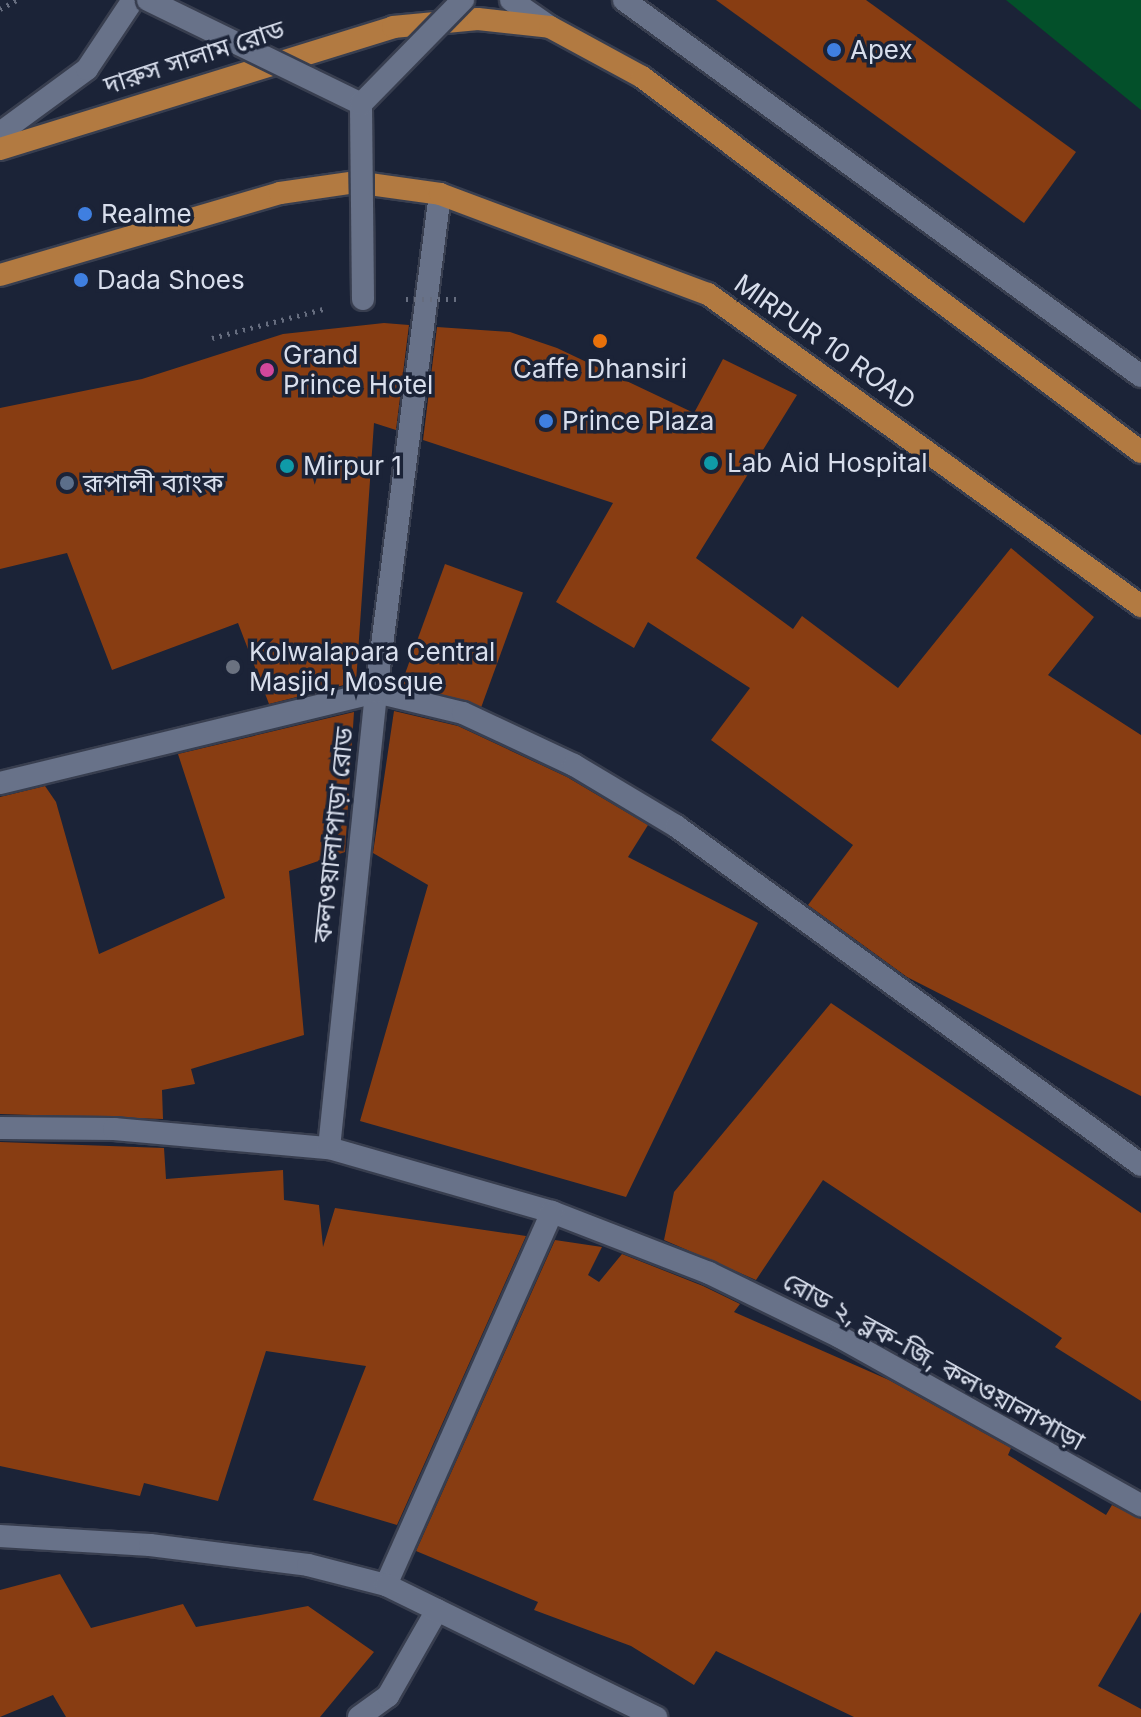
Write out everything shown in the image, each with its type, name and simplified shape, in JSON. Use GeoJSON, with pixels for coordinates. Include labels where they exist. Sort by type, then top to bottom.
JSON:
{"type":"FeatureCollection","features":[{"type":"Feature","properties":{"kind":"main road","name":"দারুস সালাম রোড"},"geometry":{"type":"LineString","coordinates":[[0,149],[393,27],[478,19],[550,27]]}},
{"type":"Feature","properties":{"kind":"main road"},"geometry":{"type":"LineString","coordinates":[[550,27],[642,77],[1141,452]]}},
{"type":"Feature","properties":{"kind":"main road"},"geometry":{"type":"LineString","coordinates":[[0,275],[280,193],[355,182],[440,194]]}},
{"type":"Feature","properties":{"kind":"main road","name":"MIRPUR 10 ROAD"},"geometry":{"type":"LineString","coordinates":[[440,194],[708,294],[1141,606]]}},
{"type":"Feature","properties":{"kind":"street"},"geometry":{"type":"LineString","coordinates":[[0,133],[87,69],[133,0]]}},
{"type":"Feature","properties":{"kind":"street"},"geometry":{"type":"LineString","coordinates":[[148,0],[361,104]]}},
{"type":"Feature","properties":{"kind":"street"},"geometry":{"type":"LineString","coordinates":[[363,299],[361,104],[463,0]]}},
{"type":"Feature","properties":{"kind":"street"},"geometry":{"type":"LineString","coordinates":[[511,0],[550,27]]}},
{"type":"Feature","properties":{"kind":"street"},"geometry":{"type":"LineString","coordinates":[[624,0],[1141,376]]}},
{"type":"Feature","properties":{"kind":"street","name":"কলওয়ালাপাড়া রোড"},"geometry":{"type":"LineString","coordinates":[[329,1148],[376,692],[440,194]]}},
{"type":"Feature","properties":{"kind":"street"},"geometry":{"type":"LineString","coordinates":[[0,783],[376,692],[463,713],[574,765],[676,826],[1141,1165]]}},
{"type":"Feature","properties":{"kind":"street","name":"রোড ২, ব্লক-জি, কলওয়ালাপাড়া"},"geometry":{"type":"LineString","coordinates":[[0,1128],[114,1129],[329,1148],[552,1212],[709,1273],[840,1337],[1141,1505]]}},
{"type":"Feature","properties":{"kind":"street"},"geometry":{"type":"LineString","coordinates":[[386,1585],[552,1212]]}},
{"type":"Feature","properties":{"kind":"street"},"geometry":{"type":"LineString","coordinates":[[0,1536],[150,1545],[308,1565],[386,1585],[656,1717]]}},
{"type":"Feature","properties":{"kind":"street"},"geometry":{"type":"LineString","coordinates":[[359,1717],[388,1696],[437,1610]]}},
{"type":"Feature","properties":{"kind":"path"},"geometry":{"type":"LineString","coordinates":[[0,9],[17,0]]}},
{"type":"Feature","properties":{"kind":"path"},"geometry":{"type":"LineString","coordinates":[[212,338],[331,307]]}},
{"type":"Feature","properties":{"kind":"green space"},"geometry":{"type":"Polygon","coordinates":[[[1006,0],[1141,0],[1141,110],[1006,0]]]}},
{"type":"Feature","properties":{"kind":"building"},"geometry":{"type":"Polygon","coordinates":[[[716,0],[866,0],[1076,152],[1024,223],[716,0]]]}},
{"type":"Feature","properties":{"kind":"building"},"geometry":{"type":"Polygon","coordinates":[[[384,323],[409,325],[396,430],[374,423],[356,682],[269,704],[238,623],[112,670],[67,553],[0,569],[0,408],[142,379],[283,334],[384,323]]]}},
{"type":"Feature","properties":{"kind":"building"},"geometry":{"type":"Polygon","coordinates":[[[437,327],[510,332],[557,348],[694,413],[723,359],[797,395],[696,558],[793,629],[802,616],[898,688],[1011,548],[1094,617],[1048,675],[1141,735],[1141,1096],[907,977],[808,905],[853,845],[711,740],[750,688],[648,622],[634,648],[556,602],[613,503],[423,440],[437,327]]]}},
{"type":"Feature","properties":{"kind":"building"},"geometry":{"type":"Polygon","coordinates":[[[445,564],[523,592],[480,712],[402,683],[445,564]]]}},
{"type":"Feature","properties":{"kind":"building"},"geometry":{"type":"Polygon","coordinates":[[[394,711],[458,726],[567,777],[648,825],[628,857],[758,923],[626,1197],[360,1121],[428,885],[373,853],[394,711]]]}},
{"type":"Feature","properties":{"kind":"building"},"geometry":{"type":"Polygon","coordinates":[[[354,712],[345,852],[289,871],[304,1035],[191,1069],[195,1084],[162,1090],[163,1119],[0,1114],[0,797],[45,786],[56,802],[99,954],[225,898],[178,754],[354,712]]]}},
{"type":"Feature","properties":{"kind":"building"},"geometry":{"type":"Polygon","coordinates":[[[831,1003],[1141,1213],[1141,1401],[1055,1347],[1062,1338],[823,1180],[756,1280],[664,1240],[674,1192],[831,1003]]]}},
{"type":"Feature","properties":{"kind":"building"},"geometry":{"type":"Polygon","coordinates":[[[0,1142],[164,1148],[166,1179],[283,1170],[284,1200],[319,1205],[323,1247],[335,1208],[526,1236],[397,1525],[313,1500],[366,1366],[266,1351],[218,1501],[144,1483],[140,1496],[0,1466],[0,1142]]]}},
{"type":"Feature","properties":{"kind":"building"},"geometry":{"type":"Polygon","coordinates":[[[555,1240],[602,1247],[588,1275],[599,1282],[622,1254],[703,1286],[740,1304],[734,1312],[889,1380],[1011,1448],[1008,1455],[1106,1515],[1112,1505],[1141,1519],[1141,1612],[1098,1686],[1141,1709],[1141,1717],[854,1717],[716,1651],[694,1685],[631,1646],[534,1610],[538,1602],[416,1551],[555,1240]]]}},
{"type":"Feature","properties":{"kind":"building"},"geometry":{"type":"Polygon","coordinates":[[[60,1574],[91,1628],[183,1604],[196,1627],[308,1606],[374,1652],[320,1717],[66,1717],[53,1695],[0,1717],[0,1590],[60,1574]]]}},
{"type":"Feature","properties":{"kind":"place","name":"Apex"},"geometry":{"type":"Point","coordinates":[834,50]}},
{"type":"Feature","properties":{"kind":"place","name":"Realme"},"geometry":{"type":"Point","coordinates":[85,214]}},
{"type":"Feature","properties":{"kind":"place","name":"Dada Shoes"},"geometry":{"type":"Point","coordinates":[81,280]}},
{"type":"Feature","properties":{"kind":"place","name":"Caffe Dhansiri"},"geometry":{"type":"Point","coordinates":[600,341]}},
{"type":"Feature","properties":{"kind":"place","name":"Grand Prince Hotel"},"geometry":{"type":"Point","coordinates":[267,370]}},
{"type":"Feature","properties":{"kind":"place","name":"Prince Plaza"},"geometry":{"type":"Point","coordinates":[546,421]}},
{"type":"Feature","properties":{"kind":"place","name":"Lab Aid Hospital"},"geometry":{"type":"Point","coordinates":[711,463]}},
{"type":"Feature","properties":{"kind":"place","name":"Mirpur 1"},"geometry":{"type":"Point","coordinates":[287,466]}},
{"type":"Feature","properties":{"kind":"place","name":"রূপালী ব্যাংক"},"geometry":{"type":"Point","coordinates":[67,483]}},
{"type":"Feature","properties":{"kind":"place","name":"Kolwalapara Central Masjid, Mosque"},"geometry":{"type":"Point","coordinates":[233,667]}}]}
